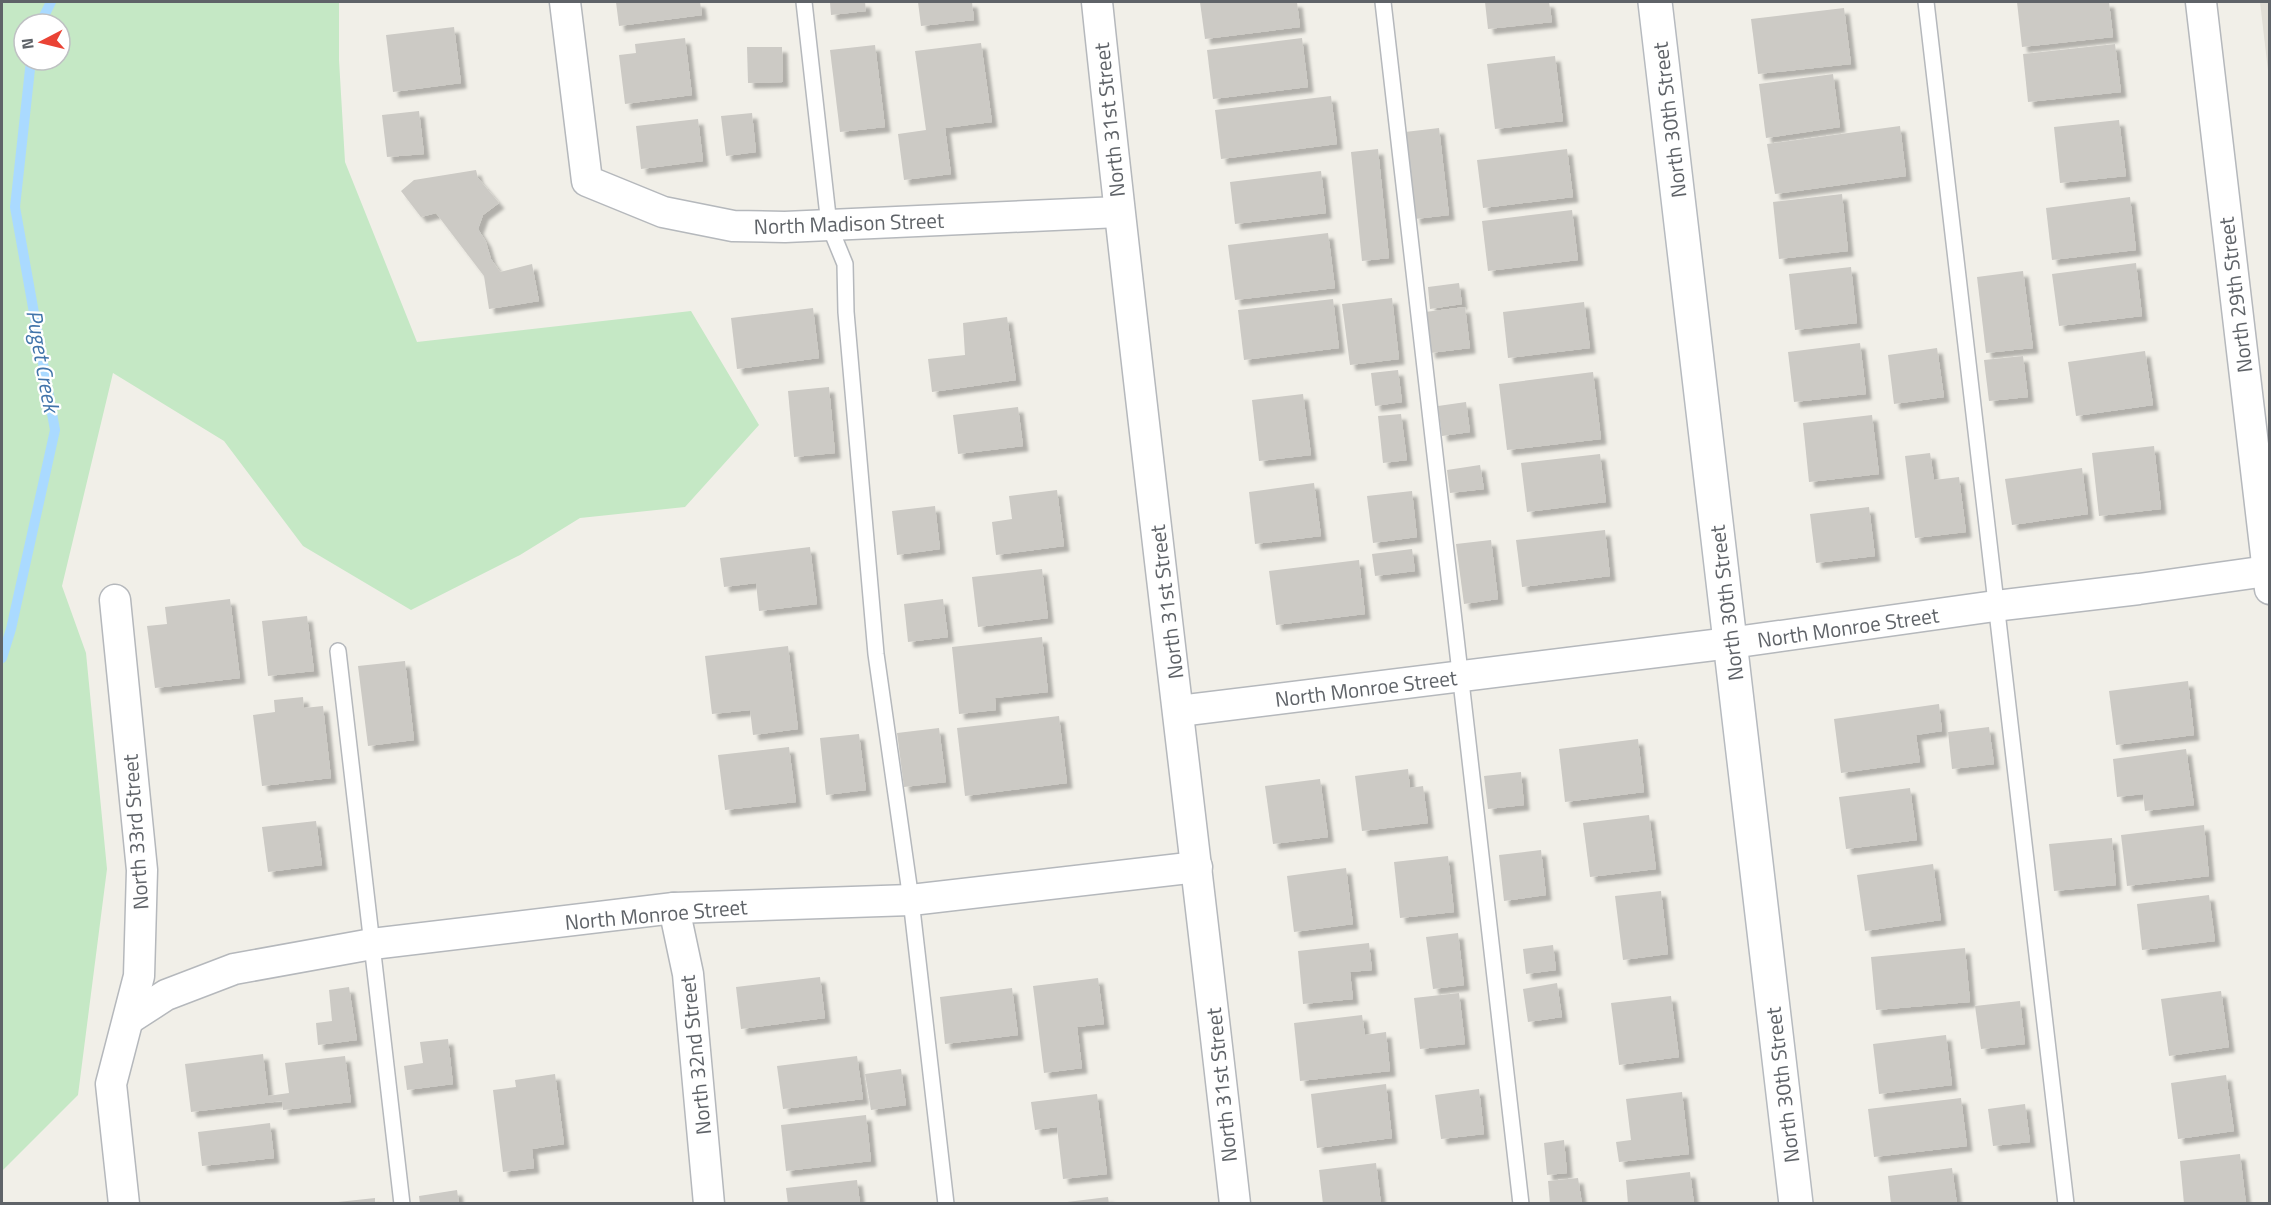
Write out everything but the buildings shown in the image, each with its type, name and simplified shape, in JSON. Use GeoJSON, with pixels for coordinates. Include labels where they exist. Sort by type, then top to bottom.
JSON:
{"type":"FeatureCollection","features":[{"type":"Feature","properties":{"kind":"main road","name":"North 30th Street"},"geometry":{"type":"LineString","coordinates":[[1655,2],[1796,1203]]}},
{"type":"Feature","properties":{"kind":"street","name":"North Madison Street"},"geometry":{"type":"LineString","coordinates":[[565,2],[587,181],[663,212],[733,226],[785,227],[1119,212]]}},
{"type":"Feature","properties":{"kind":"street","name":"North 31st Street"},"geometry":{"type":"LineString","coordinates":[[1097,2],[1119,212],[1235,1203]]}},
{"type":"Feature","properties":{"kind":"street","name":"North 29th Street"},"geometry":{"type":"LineString","coordinates":[[2201,2],[2268,580]]}},
{"type":"Feature","properties":{"kind":"street","name":"North Monroe Street"},"geometry":{"type":"LineString","coordinates":[[1179,711],[1730,643],[1995,606],[2268,580]]}},
{"type":"Feature","properties":{"kind":"street","name":"North 33rd Street"},"geometry":{"type":"LineString","coordinates":[[115,600],[142,870],[139,976],[111,1084],[124,1203]]}},
{"type":"Feature","properties":{"kind":"street","name":"North Monroe Street"},"geometry":{"type":"LineString","coordinates":[[129,1019],[166,995],[234,969],[372,944],[674,908],[911,900],[1197,867]]}},
{"type":"Feature","properties":{"kind":"street","name":"North 32nd Street"},"geometry":{"type":"LineString","coordinates":[[674,908],[688,974],[709,1203]]}},
{"type":"Feature","properties":{"kind":"lane"},"geometry":{"type":"LineString","coordinates":[[804,2],[830,225],[846,264],[847,324],[876,654],[911,900],[946,1203]]}},
{"type":"Feature","properties":{"kind":"lane"},"geometry":{"type":"LineString","coordinates":[[1383,2],[1521,1203]]}},
{"type":"Feature","properties":{"kind":"lane"},"geometry":{"type":"LineString","coordinates":[[1926,2],[2066,1203]]}},
{"type":"Feature","properties":{"kind":"lane"},"geometry":{"type":"LineString","coordinates":[[338,651],[402,1203]]}},
{"type":"Feature","properties":{"kind":"shaded area"},"geometry":{"type":"Polygon","coordinates":[[[2260,2],[2269,2],[2269,79],[2260,2]]]}},
{"type":"Feature","properties":{"kind":"green space"},"geometry":{"type":"Polygon","coordinates":[[[2,2],[339,2],[339,60],[345,162],[417,342],[691,311],[759,425],[685,507],[580,518],[520,555],[411,610],[303,546],[224,441],[113,373],[62,586],[86,653],[107,869],[78,1095],[2,1171],[2,2]]]}},
{"type":"Feature","properties":{"kind":"waterway","name":"Puget Creek"},"geometry":{"type":"LineString","coordinates":[[46,12],[51,2]]}},
{"type":"Feature","properties":{"kind":"waterway","name":"Puget Creek"},"geometry":{"type":"LineString","coordinates":[[2,658],[11,629],[55,430],[15,207],[30,72]]}}]}
